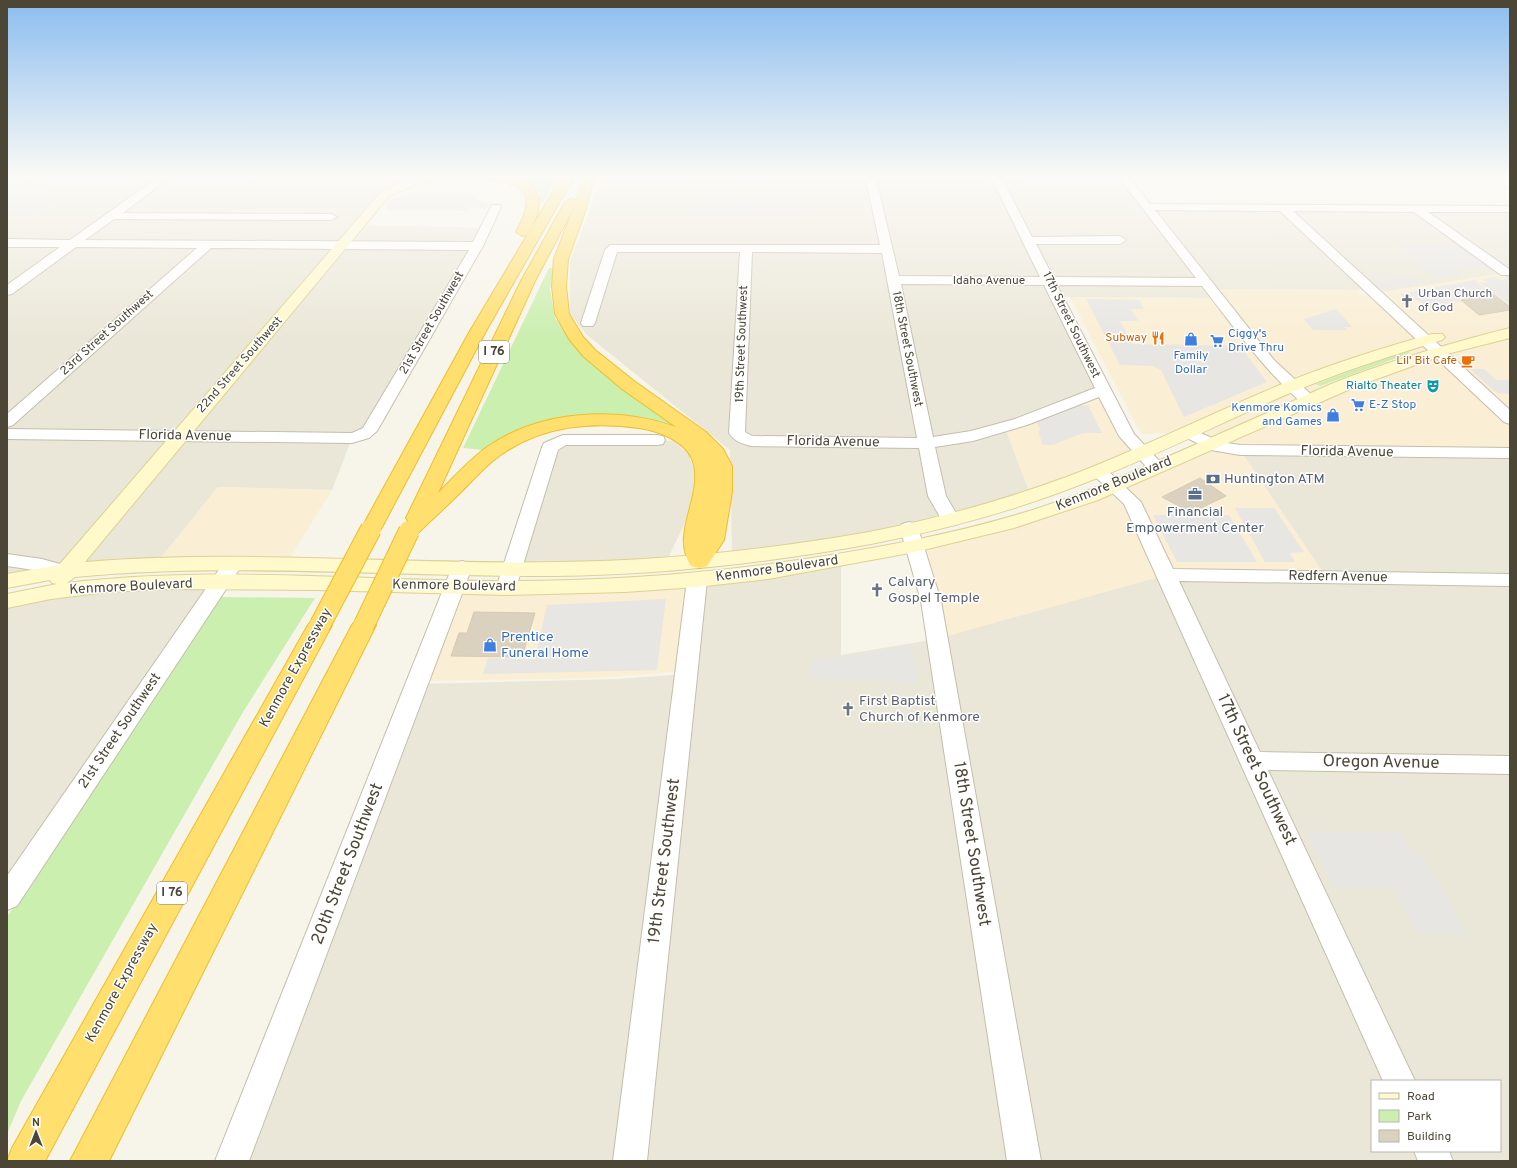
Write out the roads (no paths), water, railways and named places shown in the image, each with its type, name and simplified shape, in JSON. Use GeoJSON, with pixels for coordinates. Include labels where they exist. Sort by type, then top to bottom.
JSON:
{"type":"FeatureCollection","features":[{"type":"Feature","properties":{"kind":"highway"},"geometry":{"type":"LineString","coordinates":[[478,330],[523,230]]}},
{"type":"Feature","properties":{"kind":"highway","name":"Kenmore Expressway"},"geometry":{"type":"LineString","coordinates":[[25,1161],[320,625],[478,330],[537,230]]}},
{"type":"Feature","properties":{"kind":"highway","name":"I 76"},"geometry":{"type":"LineString","coordinates":[[91,1158],[364,625],[528,281],[556,230]]}},
{"type":"Feature","properties":{"kind":"highway"},"geometry":{"type":"LineString","coordinates":[[572,230],[561,259],[559,286],[562,314],[576,339],[589,353],[628,385],[700,436],[714,449],[723,466],[722,492],[714,540],[698,571]]}},
{"type":"Feature","properties":{"kind":"highway"},"geometry":{"type":"LineString","coordinates":[[409,531],[480,462],[505,444],[522,435],[564,423],[619,420],[658,426],[679,434],[693,447],[702,460],[704,482],[694,539],[698,571]]}},
{"type":"Feature","properties":{"kind":"main road","name":"22nd Street Southwest"},"geometry":{"type":"LineString","coordinates":[[51,592],[64,570],[355,230]]}},
{"type":"Feature","properties":{"kind":"main road","name":"Kenmore Boulevard"},"geometry":{"type":"LineString","coordinates":[[912,537],[950,520],[1043,492],[1156,467],[1308,400],[1372,374],[1430,346],[1510,320]]}},
{"type":"Feature","properties":{"kind":"main road","name":"Kenmore Boulevard"},"geometry":{"type":"LineString","coordinates":[[7,581],[64,570],[156,564],[226,574],[509,578],[626,585],[698,571],[775,571],[912,537],[1007,524],[1091,496],[1106,478],[1141,452],[1291,386],[1393,350],[1430,346],[1510,333]]}},
{"type":"Feature","properties":{"kind":"main road","name":"Kenmore Boulevard"},"geometry":{"type":"LineString","coordinates":[[7,601],[51,592],[107,585],[168,582],[226,574]]}},
{"type":"Feature","properties":{"kind":"street"},"geometry":{"type":"LineString","coordinates":[[7,291],[93,230]]}},
{"type":"Feature","properties":{"kind":"street","name":"21st Street Southwest"},"geometry":{"type":"LineString","coordinates":[[363,435],[369,431],[477,246],[485,230]]}},
{"type":"Feature","properties":{"kind":"street","name":"18th Street Southwest"},"geometry":{"type":"LineString","coordinates":[[883,230],[937,496],[950,520]]}},
{"type":"Feature","properties":{"kind":"street","name":"17th Street Southwest"},"geometry":{"type":"LineString","coordinates":[[1024,230],[1127,436],[1156,467]]}},
{"type":"Feature","properties":{"kind":"street"},"geometry":{"type":"LineString","coordinates":[[1165,230],[1269,363],[1291,386],[1308,400]]}},
{"type":"Feature","properties":{"kind":"street"},"geometry":{"type":"LineString","coordinates":[[1305,230],[1510,419]]}},
{"type":"Feature","properties":{"kind":"street"},"geometry":{"type":"LineString","coordinates":[[1446,230],[1505,272]]}},
{"type":"Feature","properties":{"kind":"street"},"geometry":{"type":"LineString","coordinates":[[1029,240],[1120,240]]}},
{"type":"Feature","properties":{"kind":"street"},"geometry":{"type":"LineString","coordinates":[[7,243],[477,246]]}},
{"type":"Feature","properties":{"kind":"street","name":"23rd Street Southwest"},"geometry":{"type":"LineString","coordinates":[[7,422],[208,244]]}},
{"type":"Feature","properties":{"kind":"street"},"geometry":{"type":"LineString","coordinates":[[588,323],[611,250],[614,248],[887,249]]}},
{"type":"Feature","properties":{"kind":"street","name":"19th Street Southwest"},"geometry":{"type":"LineString","coordinates":[[741,438],[738,433],[746,248]]}},
{"type":"Feature","properties":{"kind":"street","name":"Idaho Avenue"},"geometry":{"type":"LineString","coordinates":[[893,280],[1206,282]]}},
{"type":"Feature","properties":{"kind":"street","name":"Florida Avenue"},"geometry":{"type":"LineString","coordinates":[[741,438],[751,441],[926,443],[973,436],[1021,422],[1103,390]]}},
{"type":"Feature","properties":{"kind":"street","name":"Florida Avenue"},"geometry":{"type":"LineString","coordinates":[[1187,432],[1217,446],[1240,450],[1510,453]]}},
{"type":"Feature","properties":{"kind":"street","name":"Florida Avenue"},"geometry":{"type":"LineString","coordinates":[[7,434],[352,438],[363,435]]}},
{"type":"Feature","properties":{"kind":"street"},"geometry":{"type":"LineString","coordinates":[[509,578],[547,454],[555,443],[563,440],[657,440]]}},
{"type":"Feature","properties":{"kind":"street","name":"17th Street Southwest"},"geometry":{"type":"LineString","coordinates":[[1106,478],[1132,502],[1399,1080]]}},
{"type":"Feature","properties":{"kind":"street","name":"18th Street Southwest"},"geometry":{"type":"LineString","coordinates":[[912,537],[930,601],[1024,1161]]}},
{"type":"Feature","properties":{"kind":"street"},"geometry":{"type":"LineString","coordinates":[[7,560],[64,570]]}},
{"type":"Feature","properties":{"kind":"street","name":"19th Street Southwest"},"geometry":{"type":"LineString","coordinates":[[630,1161],[698,571]]}},
{"type":"Feature","properties":{"kind":"street","name":"21st Street Southwest"},"geometry":{"type":"LineString","coordinates":[[7,898],[226,574]]}},
{"type":"Feature","properties":{"kind":"street","name":"Redfern Avenue"},"geometry":{"type":"LineString","coordinates":[[1166,575],[1510,580]]}},
{"type":"Feature","properties":{"kind":"street","name":"20th Street Southwest"},"geometry":{"type":"LineString","coordinates":[[232,1161],[458,577]]}},
{"type":"Feature","properties":{"kind":"street","name":"Oregon Avenue"},"geometry":{"type":"LineString","coordinates":[[1252,761],[1510,765]]}},
{"type":"Feature","properties":{"kind":"street"},"geometry":{"type":"LineString","coordinates":[[1432,1152],[1436,1161]]}},
{"type":"Feature","properties":{"kind":"place","name":"Urban Church of God"},"geometry":{"type":"Point","coordinates":[1407,301]}},
{"type":"Feature","properties":{"kind":"place","name":"Subway"},"geometry":{"type":"Point","coordinates":[1158,338]}},
{"type":"Feature","properties":{"kind":"place","name":"Family Dollar"},"geometry":{"type":"Point","coordinates":[1191,339]}},
{"type":"Feature","properties":{"kind":"place","name":"Ciggy's Drive Thru"},"geometry":{"type":"Point","coordinates":[1217,341]}},
{"type":"Feature","properties":{"kind":"place","name":"Lil' Bit Cafe"},"geometry":{"type":"Point","coordinates":[1468,361]}},
{"type":"Feature","properties":{"kind":"place","name":"Rialto Theater"},"geometry":{"type":"Point","coordinates":[1433,386]}},
{"type":"Feature","properties":{"kind":"place","name":"E-Z Stop"},"geometry":{"type":"Point","coordinates":[1358,405]}},
{"type":"Feature","properties":{"kind":"place","name":"Kenmore Komics and Games"},"geometry":{"type":"Point","coordinates":[1333,415]}},
{"type":"Feature","properties":{"kind":"place","name":"Huntington ATM"},"geometry":{"type":"Point","coordinates":[1213,479]}},
{"type":"Feature","properties":{"kind":"place","name":"Financial Empowerment Center"},"geometry":{"type":"Point","coordinates":[1195,494]}},
{"type":"Feature","properties":{"kind":"place","name":"Calvary Gospel Temple"},"geometry":{"type":"Point","coordinates":[877,590]}},
{"type":"Feature","properties":{"kind":"place","name":"Prentice Funeral Home"},"geometry":{"type":"Point","coordinates":[490,645]}},
{"type":"Feature","properties":{"kind":"place","name":"First Baptist Church of Kenmore"},"geometry":{"type":"Point","coordinates":[848,709]}}]}
